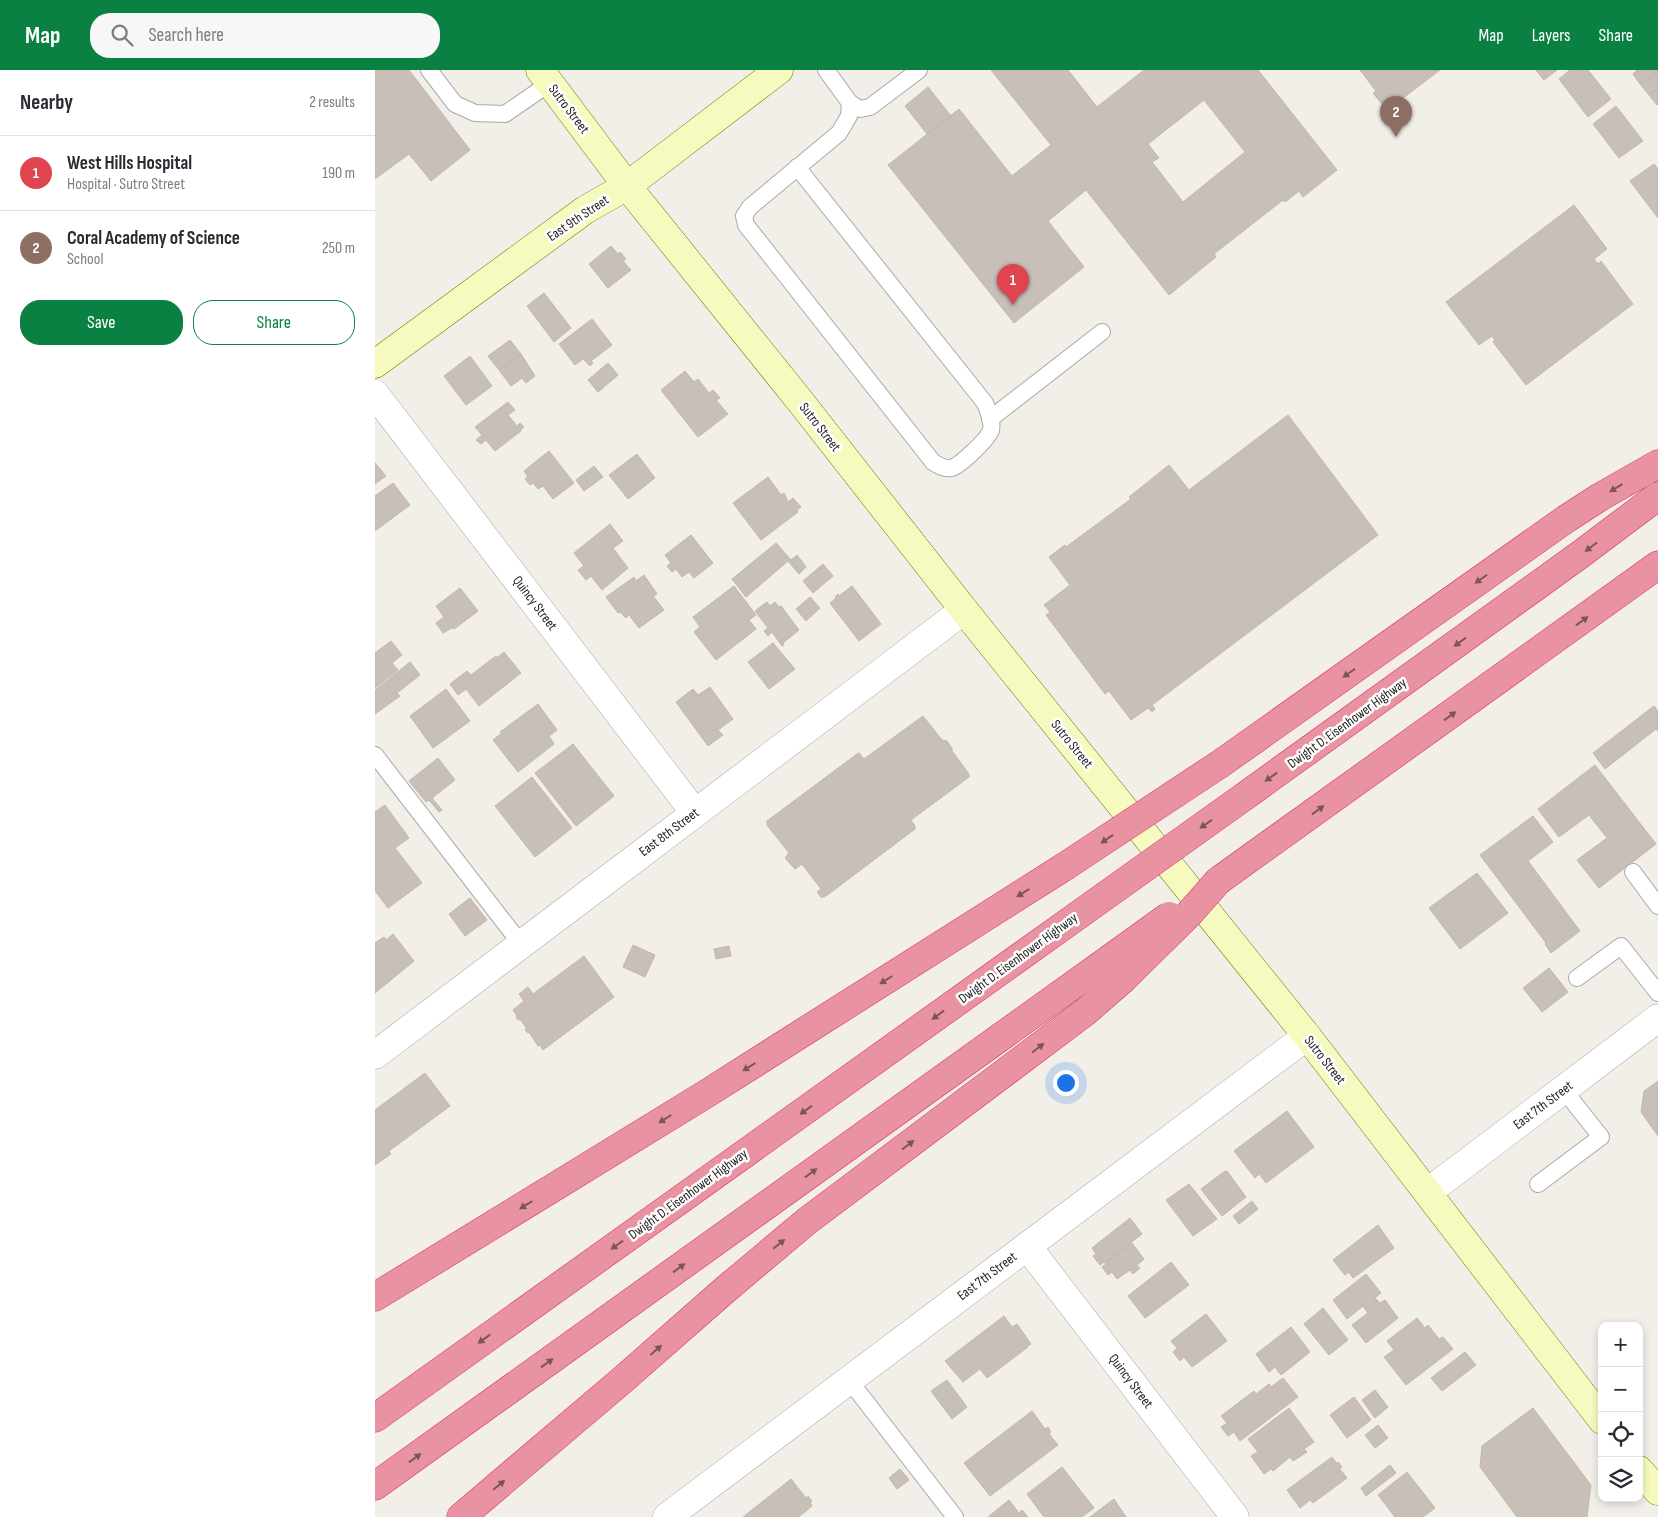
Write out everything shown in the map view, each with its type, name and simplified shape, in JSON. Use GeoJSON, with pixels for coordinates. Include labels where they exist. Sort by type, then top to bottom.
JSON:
{"type":"FeatureCollection","features":[{"type":"Feature","properties":{"kind":"highway"},"geometry":{"type":"LineString","coordinates":[[375,1297],[706,1094],[1064,867],[1220,764],[1566,519],[1658,464]]}},
{"type":"Feature","properties":{"kind":"highway","name":"Dwight D. Eisenhower Highway"},"geometry":{"type":"LineString","coordinates":[[375,1418],[1245,796],[1581,554],[1658,496]]}},
{"type":"Feature","properties":{"kind":"highway"},"geometry":{"type":"LineString","coordinates":[[375,1486],[1115,970],[1219,881],[1658,565]]}},
{"type":"Feature","properties":{"kind":"highway"},"geometry":{"type":"LineString","coordinates":[[461,1517],[620,1382],[766,1254],[821,1210],[1084,1013],[1115,970]]}},
{"type":"Feature","properties":{"kind":"street","name":"East 9th Street"},"geometry":{"type":"LineString","coordinates":[[375,364],[585,210],[627,186],[779,70]]}},
{"type":"Feature","properties":{"kind":"street","name":"Sutro Street"},"geometry":{"type":"LineString","coordinates":[[545,77],[627,186],[800,401],[964,610],[1307,1036],[1598,1415]]}},
{"type":"Feature","properties":{"kind":"street","name":"Quincy Street"},"geometry":{"type":"LineString","coordinates":[[375,394],[695,813]]}},
{"type":"Feature","properties":{"kind":"street","name":"East 8th Street"},"geometry":{"type":"LineString","coordinates":[[375,1055],[964,610]]}},
{"type":"Feature","properties":{"kind":"street","name":"East 7th Street"},"geometry":{"type":"LineString","coordinates":[[1427,1192],[1658,1018]]}},
{"type":"Feature","properties":{"kind":"street","name":"East 7th Street"},"geometry":{"type":"LineString","coordinates":[[671,1516],[1307,1036]]}},
{"type":"Feature","properties":{"kind":"street","name":"Quincy Street"},"geometry":{"type":"LineString","coordinates":[[1027,1246],[1235,1517]]}},
{"type":"Feature","properties":{"kind":"street"},"geometry":{"type":"LineString","coordinates":[[1643,1474],[1658,1491]]}},
{"type":"Feature","properties":{"kind":"lane"},"geometry":{"type":"LineString","coordinates":[[429,70],[455,104],[475,113],[505,114],[545,77]]}},
{"type":"Feature","properties":{"kind":"lane"},"geometry":{"type":"LineString","coordinates":[[826,70],[850,103],[860,109],[870,106],[919,70]]}},
{"type":"Feature","properties":{"kind":"lane"},"geometry":{"type":"LineString","coordinates":[[797,168],[985,403],[991,430],[982,444],[953,468],[942,468],[933,462],[746,225],[744,216],[750,207],[839,133],[849,116],[850,103]]}},
{"type":"Feature","properties":{"kind":"lane"},"geometry":{"type":"LineString","coordinates":[[990,419],[1102,332]]}},
{"type":"Feature","properties":{"kind":"lane"},"geometry":{"type":"LineString","coordinates":[[375,755],[521,944]]}},
{"type":"Feature","properties":{"kind":"lane"},"geometry":{"type":"LineString","coordinates":[[1633,872],[1658,906]]}},
{"type":"Feature","properties":{"kind":"lane"},"geometry":{"type":"LineString","coordinates":[[1577,978],[1621,946],[1658,993]]}},
{"type":"Feature","properties":{"kind":"lane"},"geometry":{"type":"LineString","coordinates":[[1538,1184],[1601,1137],[1563,1089]]}},
{"type":"Feature","properties":{"kind":"lane"},"geometry":{"type":"LineString","coordinates":[[849,1380],[955,1517]]}},
{"type":"Feature","properties":{"kind":"building"},"geometry":{"type":"Polygon","coordinates":[[[375,70],[409,70],[470,150],[431,181],[409,154],[375,179],[375,70]]]}},
{"type":"Feature","properties":{"kind":"building"},"geometry":{"type":"Polygon","coordinates":[[[991,70],[1068,70],[1097,107],[1144,70],[1258,70],[1337,170],[1303,197],[1299,191],[1285,202],[1283,200],[1214,254],[1216,257],[1169,295],[1086,190],[1048,221],[1084,267],[1014,323],[888,165],[959,109],[1012,176],[1051,145],[991,70]],[[1204,100],[1148,144],[1159,158],[1152,162],[1183,202],[1245,152],[1204,100]]]}},
{"type":"Feature","properties":{"kind":"building"},"geometry":{"type":"Polygon","coordinates":[[[1360,70],[1440,70],[1386,109],[1373,93],[1376,91],[1360,70]]]}},
{"type":"Feature","properties":{"kind":"building"},"geometry":{"type":"Polygon","coordinates":[[[1536,70],[1557,70],[1544,80],[1536,70]]]}},
{"type":"Feature","properties":{"kind":"building"},"geometry":{"type":"Polygon","coordinates":[[[1570,70],[1588,70],[1611,99],[1588,117],[1559,79],[1570,70]]]}},
{"type":"Feature","properties":{"kind":"building"},"geometry":{"type":"Polygon","coordinates":[[[1637,70],[1658,71],[1640,84],[1633,74],[1637,70]]]}},
{"type":"Feature","properties":{"kind":"building"},"geometry":{"type":"Polygon","coordinates":[[[1658,71],[1658,88],[1649,95],[1640,84],[1658,71]]]}},
{"type":"Feature","properties":{"kind":"building"},"geometry":{"type":"Polygon","coordinates":[[[928,87],[951,116],[927,134],[905,106],[928,87]]]}},
{"type":"Feature","properties":{"kind":"building"},"geometry":{"type":"Polygon","coordinates":[[[1658,88],[1658,104],[1657,105],[1649,95],[1658,88]]]}},
{"type":"Feature","properties":{"kind":"building"},"geometry":{"type":"Polygon","coordinates":[[[1616,106],[1643,141],[1619,158],[1593,124],[1616,106]]]}},
{"type":"Feature","properties":{"kind":"building"},"geometry":{"type":"Polygon","coordinates":[[[1654,164],[1658,169],[1658,218],[1630,181],[1654,164]]]}},
{"type":"Feature","properties":{"kind":"building"},"geometry":{"type":"Polygon","coordinates":[[[1574,205],[1607,249],[1594,259],[1598,264],[1601,261],[1633,304],[1526,385],[1493,342],[1495,340],[1492,336],[1479,345],[1446,302],[1574,205]]]}},
{"type":"Feature","properties":{"kind":"building"},"geometry":{"type":"Polygon","coordinates":[[[611,246],[626,259],[623,261],[631,270],[608,288],[589,264],[611,246]]]}},
{"type":"Feature","properties":{"kind":"building"},"geometry":{"type":"Polygon","coordinates":[[[544,293],[571,328],[554,342],[527,306],[544,293]]]}},
{"type":"Feature","properties":{"kind":"building"},"geometry":{"type":"Polygon","coordinates":[[[592,319],[612,345],[591,361],[593,363],[590,366],[583,359],[575,365],[559,344],[592,319]]]}},
{"type":"Feature","properties":{"kind":"building"},"geometry":{"type":"Polygon","coordinates":[[[510,340],[521,354],[499,370],[488,356],[510,340]]]}},
{"type":"Feature","properties":{"kind":"building"},"geometry":{"type":"Polygon","coordinates":[[[521,354],[535,376],[526,383],[522,378],[511,386],[499,370],[521,354]]]}},
{"type":"Feature","properties":{"kind":"building"},"geometry":{"type":"Polygon","coordinates":[[[470,356],[492,386],[466,405],[444,376],[470,356]]]}},
{"type":"Feature","properties":{"kind":"building"},"geometry":{"type":"Polygon","coordinates":[[[608,363],[618,375],[598,392],[588,380],[608,363]]]}},
{"type":"Feature","properties":{"kind":"building"},"geometry":{"type":"Polygon","coordinates":[[[685,371],[694,382],[698,379],[709,393],[713,390],[720,398],[716,400],[728,414],[698,437],[661,390],[685,371]]]}},
{"type":"Feature","properties":{"kind":"building"},"geometry":{"type":"Polygon","coordinates":[[[508,402],[515,410],[508,415],[517,426],[520,423],[524,427],[495,451],[486,440],[481,444],[476,440],[482,435],[475,427],[508,402]]]}},
{"type":"Feature","properties":{"kind":"building"},"geometry":{"type":"Polygon","coordinates":[[[1288,415],[1378,535],[1152,705],[1155,709],[1152,712],[1148,708],[1131,720],[1109,691],[1105,694],[1046,615],[1050,612],[1044,605],[1070,585],[1049,557],[1065,545],[1066,547],[1131,499],[1129,497],[1169,465],[1189,490],[1288,415]]]}},
{"type":"Feature","properties":{"kind":"building"},"geometry":{"type":"Polygon","coordinates":[[[549,451],[574,483],[553,499],[543,486],[538,489],[533,483],[530,485],[525,479],[528,477],[524,471],[549,451]]]}},
{"type":"Feature","properties":{"kind":"building"},"geometry":{"type":"Polygon","coordinates":[[[637,454],[655,478],[628,499],[609,475],[637,454]]]}},
{"type":"Feature","properties":{"kind":"building"},"geometry":{"type":"Polygon","coordinates":[[[375,463],[386,476],[375,484],[375,463]]]}},
{"type":"Feature","properties":{"kind":"building"},"geometry":{"type":"Polygon","coordinates":[[[594,466],[603,477],[584,491],[576,480],[594,466]]]}},
{"type":"Feature","properties":{"kind":"building"},"geometry":{"type":"Polygon","coordinates":[[[768,477],[781,495],[784,493],[788,502],[793,498],[801,507],[797,510],[798,512],[761,540],[733,503],[768,477]]]}},
{"type":"Feature","properties":{"kind":"building"},"geometry":{"type":"Polygon","coordinates":[[[393,483],[410,505],[375,531],[375,496],[393,483]]]}},
{"type":"Feature","properties":{"kind":"building"},"geometry":{"type":"Polygon","coordinates":[[[610,524],[623,541],[613,548],[628,568],[602,590],[591,576],[586,580],[578,570],[584,566],[574,553],[610,524]]]}},
{"type":"Feature","properties":{"kind":"building"},"geometry":{"type":"Polygon","coordinates":[[[691,535],[713,563],[694,578],[689,572],[682,577],[676,569],[672,572],[667,566],[671,563],[665,555],[691,535]]]}},
{"type":"Feature","properties":{"kind":"building"},"geometry":{"type":"Polygon","coordinates":[[[776,543],[791,560],[797,555],[806,567],[799,574],[788,561],[746,597],[732,579],[776,543]]]}},
{"type":"Feature","properties":{"kind":"building"},"geometry":{"type":"Polygon","coordinates":[[[823,564],[833,576],[813,593],[803,581],[823,564]]]}},
{"type":"Feature","properties":{"kind":"building"},"geometry":{"type":"Polygon","coordinates":[[[644,575],[657,594],[653,596],[664,610],[639,628],[629,615],[626,618],[620,612],[618,613],[606,597],[634,577],[636,581],[644,575]]]}},
{"type":"Feature","properties":{"kind":"building"},"geometry":{"type":"Polygon","coordinates":[[[734,586],[756,615],[749,620],[756,629],[716,660],[694,632],[700,627],[693,617],[734,586]]]}},
{"type":"Feature","properties":{"kind":"building"},"geometry":{"type":"Polygon","coordinates":[[[852,586],[881,624],[859,641],[830,603],[838,594],[839,596],[852,586]]]}},
{"type":"Feature","properties":{"kind":"building"},"geometry":{"type":"Polygon","coordinates":[[[460,588],[478,611],[454,629],[452,628],[443,633],[436,623],[444,617],[436,606],[460,588]]]}},
{"type":"Feature","properties":{"kind":"building"},"geometry":{"type":"Polygon","coordinates":[[[810,597],[820,608],[806,621],[796,609],[810,597]]]}},
{"type":"Feature","properties":{"kind":"building"},"geometry":{"type":"Polygon","coordinates":[[[767,602],[770,606],[775,602],[779,607],[781,606],[799,630],[782,646],[772,632],[768,636],[764,631],[768,628],[755,611],[767,602]]]}},
{"type":"Feature","properties":{"kind":"building"},"geometry":{"type":"Polygon","coordinates":[[[391,641],[402,655],[392,663],[398,670],[375,688],[375,653],[391,641]]]}},
{"type":"Feature","properties":{"kind":"building"},"geometry":{"type":"Polygon","coordinates":[[[773,643],[795,669],[769,689],[748,662],[773,643]]]}},
{"type":"Feature","properties":{"kind":"building"},"geometry":{"type":"Polygon","coordinates":[[[504,652],[521,673],[479,706],[466,689],[458,695],[450,684],[467,671],[471,675],[504,652]]]}},
{"type":"Feature","properties":{"kind":"building"},"geometry":{"type":"Polygon","coordinates":[[[410,662],[420,675],[397,693],[400,696],[375,714],[375,690],[410,662]]]}},
{"type":"Feature","properties":{"kind":"building"},"geometry":{"type":"Polygon","coordinates":[[[710,687],[733,719],[718,730],[723,735],[708,746],[676,702],[693,689],[698,695],[710,687]]]}},
{"type":"Feature","properties":{"kind":"building"},"geometry":{"type":"Polygon","coordinates":[[[446,689],[470,721],[433,748],[410,716],[446,689]]]}},
{"type":"Feature","properties":{"kind":"building"},"geometry":{"type":"Polygon","coordinates":[[[538,704],[557,730],[549,736],[554,744],[518,772],[493,740],[502,733],[500,732],[538,704]]]}},
{"type":"Feature","properties":{"kind":"building"},"geometry":{"type":"Polygon","coordinates":[[[1654,706],[1658,711],[1658,731],[1656,729],[1605,769],[1593,753],[1654,706]]]}},
{"type":"Feature","properties":{"kind":"building"},"geometry":{"type":"Polygon","coordinates":[[[923,716],[942,740],[947,741],[969,774],[969,777],[911,820],[915,829],[830,893],[821,897],[817,892],[821,889],[802,864],[795,869],[785,858],[789,853],[767,825],[767,821],[857,754],[859,753],[864,759],[923,716]]]}},
{"type":"Feature","properties":{"kind":"building"},"geometry":{"type":"Polygon","coordinates":[[[573,744],[614,796],[576,826],[535,773],[573,744]]]}},
{"type":"Feature","properties":{"kind":"building"},"geometry":{"type":"Polygon","coordinates":[[[438,758],[455,780],[432,798],[442,810],[439,812],[429,800],[426,802],[409,781],[438,758]]]}},
{"type":"Feature","properties":{"kind":"building"},"geometry":{"type":"Polygon","coordinates":[[[1595,765],[1656,844],[1599,888],[1577,860],[1607,838],[1589,815],[1559,837],[1538,809],[1595,765]]]}},
{"type":"Feature","properties":{"kind":"building"},"geometry":{"type":"Polygon","coordinates":[[[532,777],[572,828],[535,857],[495,806],[532,777]]]}},
{"type":"Feature","properties":{"kind":"building"},"geometry":{"type":"Polygon","coordinates":[[[385,805],[409,838],[395,848],[422,883],[388,908],[375,891],[375,812],[385,805]]]}},
{"type":"Feature","properties":{"kind":"building"},"geometry":{"type":"Polygon","coordinates":[[[1533,816],[1553,842],[1528,861],[1580,931],[1551,953],[1546,943],[1480,855],[1533,816]]]}},
{"type":"Feature","properties":{"kind":"building"},"geometry":{"type":"Polygon","coordinates":[[[1477,873],[1508,913],[1460,949],[1429,908],[1477,873]]]}},
{"type":"Feature","properties":{"kind":"building"},"geometry":{"type":"Polygon","coordinates":[[[470,898],[487,920],[465,936],[449,914],[470,898]]]}},
{"type":"Feature","properties":{"kind":"building"},"geometry":{"type":"Polygon","coordinates":[[[393,934],[414,961],[375,993],[375,943],[384,937],[386,940],[393,934]]]}},
{"type":"Feature","properties":{"kind":"building"},"geometry":{"type":"Polygon","coordinates":[[[633,945],[655,955],[645,977],[623,967],[633,945]]]}},
{"type":"Feature","properties":{"kind":"building"},"geometry":{"type":"Polygon","coordinates":[[[729,946],[731,956],[716,959],[714,949],[729,946]]]}},
{"type":"Feature","properties":{"kind":"building"},"geometry":{"type":"Polygon","coordinates":[[[584,956],[614,997],[543,1050],[529,1032],[525,1030],[527,1029],[520,1019],[518,1020],[513,1010],[524,1001],[519,994],[528,987],[533,994],[584,956]]]}},
{"type":"Feature","properties":{"kind":"building"},"geometry":{"type":"Polygon","coordinates":[[[1549,968],[1568,992],[1542,1012],[1523,988],[1549,968]]]}},
{"type":"Feature","properties":{"kind":"building"},"geometry":{"type":"Polygon","coordinates":[[[425,1073],[450,1106],[389,1151],[391,1154],[375,1165],[375,1110],[425,1073]]]}},
{"type":"Feature","properties":{"kind":"building"},"geometry":{"type":"Polygon","coordinates":[[[1658,1081],[1658,1136],[1641,1112],[1644,1091],[1658,1081]]]}},
{"type":"Feature","properties":{"kind":"building"},"geometry":{"type":"Polygon","coordinates":[[[1287,1111],[1314,1147],[1266,1183],[1259,1174],[1255,1178],[1234,1151],[1287,1111]]]}},
{"type":"Feature","properties":{"kind":"building"},"geometry":{"type":"Polygon","coordinates":[[[1227,1171],[1246,1197],[1222,1216],[1201,1189],[1227,1171]]]}},
{"type":"Feature","properties":{"kind":"building"},"geometry":{"type":"Polygon","coordinates":[[[1189,1184],[1217,1219],[1193,1236],[1166,1200],[1189,1184]]]}},
{"type":"Feature","properties":{"kind":"building"},"geometry":{"type":"Polygon","coordinates":[[[1252,1201],[1258,1209],[1239,1224],[1233,1216],[1252,1201]]]}},
{"type":"Feature","properties":{"kind":"building"},"geometry":{"type":"Polygon","coordinates":[[[1130,1218],[1142,1234],[1100,1265],[1093,1256],[1096,1254],[1092,1248],[1130,1218]]]}},
{"type":"Feature","properties":{"kind":"building"},"geometry":{"type":"Polygon","coordinates":[[[1378,1225],[1394,1248],[1353,1278],[1349,1272],[1345,1275],[1333,1260],[1378,1225]]]}},
{"type":"Feature","properties":{"kind":"building"},"geometry":{"type":"Polygon","coordinates":[[[1132,1243],[1144,1259],[1137,1265],[1140,1268],[1133,1274],[1130,1270],[1117,1279],[1112,1272],[1108,1275],[1102,1267],[1105,1263],[1132,1243]]]}},
{"type":"Feature","properties":{"kind":"building"},"geometry":{"type":"Polygon","coordinates":[[[1171,1262],[1189,1285],[1145,1318],[1128,1296],[1171,1262]]]}},
{"type":"Feature","properties":{"kind":"building"},"geometry":{"type":"Polygon","coordinates":[[[1366,1274],[1381,1293],[1375,1298],[1377,1300],[1365,1309],[1363,1306],[1347,1319],[1333,1300],[1366,1274]]]}},
{"type":"Feature","properties":{"kind":"building"},"geometry":{"type":"Polygon","coordinates":[[[1377,1300],[1380,1303],[1385,1300],[1398,1318],[1366,1343],[1352,1325],[1368,1313],[1365,1309],[1377,1300]]]}},
{"type":"Feature","properties":{"kind":"building"},"geometry":{"type":"Polygon","coordinates":[[[1323,1308],[1348,1340],[1329,1355],[1304,1324],[1323,1308]]]}},
{"type":"Feature","properties":{"kind":"building"},"geometry":{"type":"Polygon","coordinates":[[[1206,1314],[1227,1341],[1192,1367],[1184,1357],[1180,1361],[1173,1352],[1177,1348],[1171,1341],[1206,1314]]]}},
{"type":"Feature","properties":{"kind":"building"},"geometry":{"type":"Polygon","coordinates":[[[1004,1316],[1012,1327],[1017,1324],[1031,1344],[987,1378],[980,1369],[963,1382],[945,1361],[1004,1316]]]}},
{"type":"Feature","properties":{"kind":"building"},"geometry":{"type":"Polygon","coordinates":[[[1417,1318],[1425,1328],[1428,1325],[1439,1339],[1443,1337],[1453,1349],[1406,1385],[1384,1357],[1394,1350],[1387,1341],[1417,1318]]]}},
{"type":"Feature","properties":{"kind":"building"},"geometry":{"type":"Polygon","coordinates":[[[1291,1327],[1310,1352],[1281,1375],[1275,1367],[1269,1372],[1256,1354],[1291,1327]]]}},
{"type":"Feature","properties":{"kind":"building"},"geometry":{"type":"Polygon","coordinates":[[[1465,1352],[1476,1365],[1442,1391],[1431,1378],[1465,1352]]]}},
{"type":"Feature","properties":{"kind":"building"},"geometry":{"type":"Polygon","coordinates":[[[1283,1378],[1298,1397],[1240,1441],[1234,1432],[1228,1436],[1221,1427],[1227,1423],[1221,1416],[1254,1391],[1256,1394],[1269,1384],[1271,1387],[1283,1378]]]}},
{"type":"Feature","properties":{"kind":"building"},"geometry":{"type":"Polygon","coordinates":[[[947,1380],[967,1407],[952,1419],[931,1391],[947,1380]]]}},
{"type":"Feature","properties":{"kind":"building"},"geometry":{"type":"Polygon","coordinates":[[[1375,1390],[1388,1407],[1375,1418],[1362,1400],[1375,1390]]]}},
{"type":"Feature","properties":{"kind":"building"},"geometry":{"type":"Polygon","coordinates":[[[1354,1397],[1371,1420],[1347,1438],[1330,1415],[1354,1397]]]}},
{"type":"Feature","properties":{"kind":"building"},"geometry":{"type":"Polygon","coordinates":[[[1289,1408],[1314,1442],[1304,1449],[1307,1452],[1293,1461],[1290,1457],[1273,1471],[1271,1469],[1264,1474],[1251,1456],[1258,1452],[1248,1439],[1289,1408]]]}},
{"type":"Feature","properties":{"kind":"building"},"geometry":{"type":"Polygon","coordinates":[[[1533,1408],[1591,1485],[1587,1517],[1517,1517],[1480,1467],[1482,1446],[1533,1408]]]}},
{"type":"Feature","properties":{"kind":"building"},"geometry":{"type":"Polygon","coordinates":[[[1032,1411],[1045,1429],[1048,1427],[1051,1432],[1049,1434],[1058,1445],[990,1496],[964,1463],[1032,1411]]]}},
{"type":"Feature","properties":{"kind":"building"},"geometry":{"type":"Polygon","coordinates":[[[1378,1425],[1388,1438],[1375,1448],[1365,1435],[1378,1425]]]}},
{"type":"Feature","properties":{"kind":"building"},"geometry":{"type":"Polygon","coordinates":[[[1332,1457],[1342,1467],[1339,1468],[1347,1478],[1313,1503],[1310,1500],[1300,1508],[1287,1490],[1332,1457]]]}},
{"type":"Feature","properties":{"kind":"building"},"geometry":{"type":"Polygon","coordinates":[[[1390,1465],[1396,1473],[1366,1496],[1361,1488],[1390,1465]]]}},
{"type":"Feature","properties":{"kind":"building"},"geometry":{"type":"Polygon","coordinates":[[[1062,1467],[1094,1508],[1082,1517],[1044,1517],[1027,1494],[1062,1467]]]}},
{"type":"Feature","properties":{"kind":"building"},"geometry":{"type":"Polygon","coordinates":[[[900,1469],[909,1480],[897,1489],[889,1478],[900,1469]]]}},
{"type":"Feature","properties":{"kind":"building"},"geometry":{"type":"Polygon","coordinates":[[[1407,1472],[1435,1508],[1423,1517],[1395,1517],[1378,1495],[1407,1472]]]}},
{"type":"Feature","properties":{"kind":"building"},"geometry":{"type":"Polygon","coordinates":[[[791,1479],[806,1498],[808,1496],[812,1501],[810,1502],[812,1506],[806,1511],[798,1517],[743,1517],[791,1479]]]}},
{"type":"Feature","properties":{"kind":"building"},"geometry":{"type":"Polygon","coordinates":[[[1114,1499],[1126,1517],[1090,1517],[1114,1499]]]}},
{"type":"Feature","properties":{"kind":"building"},"geometry":{"type":"Polygon","coordinates":[[[1009,1500],[1019,1513],[1022,1510],[1028,1517],[988,1517],[1009,1500]]]}},
{"type":"Feature","properties":{"kind":"place","name":"Coral Academy of Science"},"geometry":{"type":"Point","coordinates":[1396,137]}},
{"type":"Feature","properties":{"kind":"place","name":"West Hills Hospital"},"geometry":{"type":"Point","coordinates":[1013,305]}}]}
